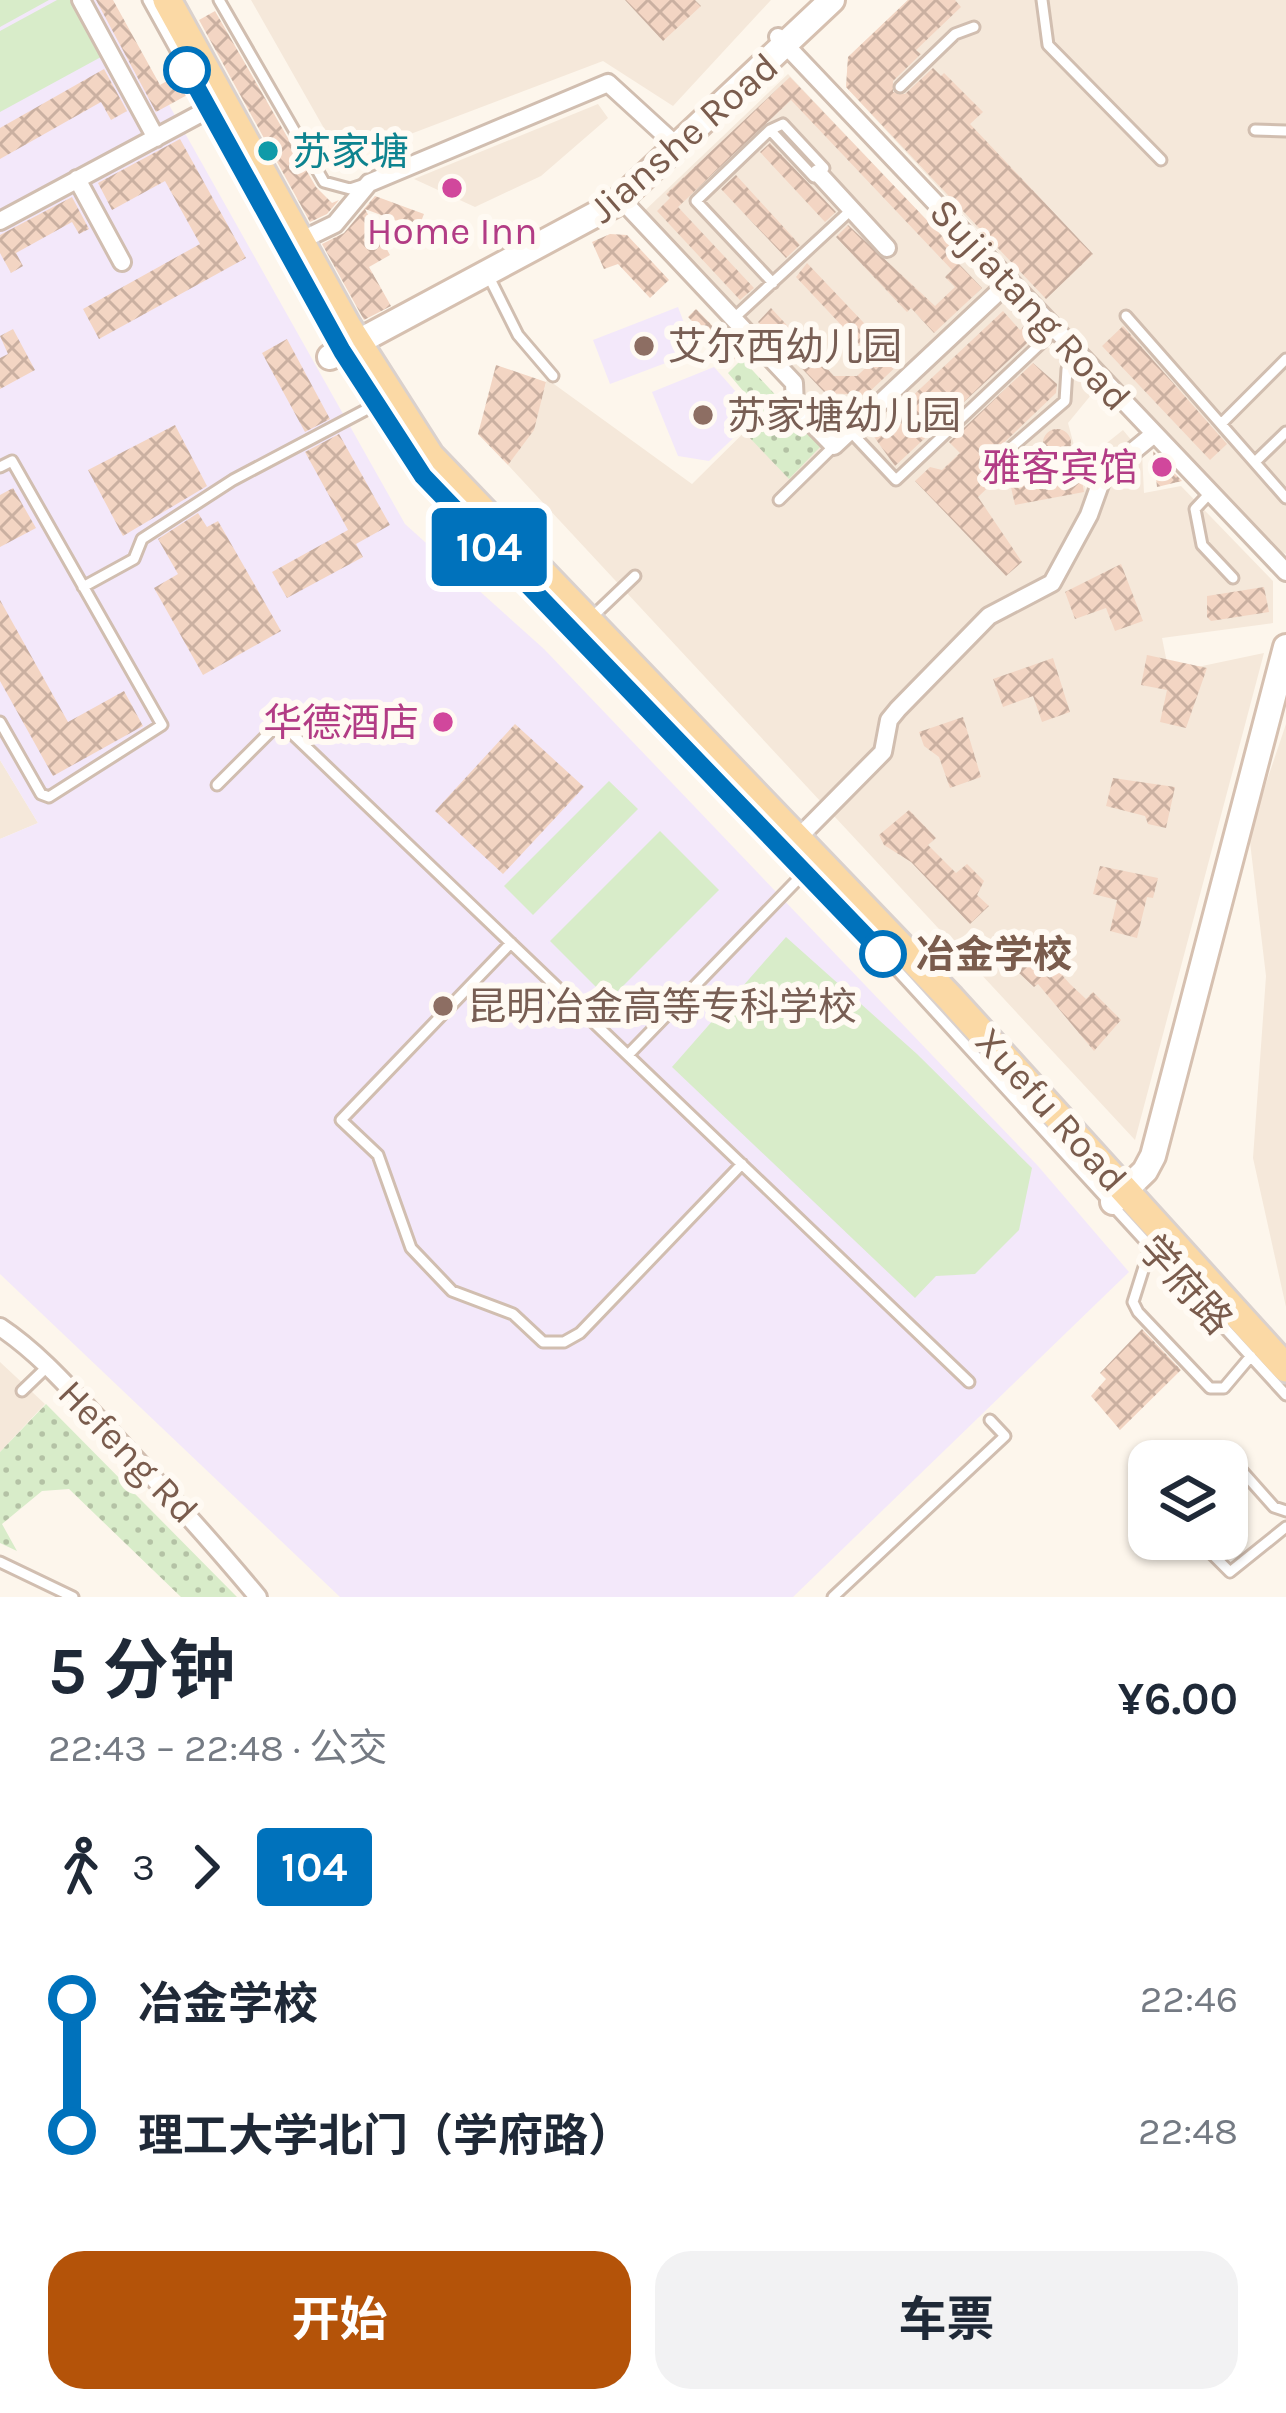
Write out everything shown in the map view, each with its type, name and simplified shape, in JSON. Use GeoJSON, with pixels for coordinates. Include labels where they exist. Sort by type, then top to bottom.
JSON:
{"type":"FeatureCollection","features":[{"type":"Feature","properties":{"kind":"main road","name":"Xuefu Road"},"geometry":{"type":"LineString","coordinates":[[167,0],[300,241],[340,344],[430,456],[797,839],[1119,1197],[1286,1368]]}},
{"type":"Feature","properties":{"kind":"street"},"geometry":{"type":"LineString","coordinates":[[81,0],[156,138]]}},
{"type":"Feature","properties":{"kind":"street","name":"Jianshe Road"},"geometry":{"type":"LineString","coordinates":[[782,41],[813,0]]}},
{"type":"Feature","properties":{"kind":"street","name":"Jianshe Road"},"geometry":{"type":"LineString","coordinates":[[340,344],[488,275],[621,199],[782,41],[832,0]]}},
{"type":"Feature","properties":{"kind":"street","name":"Sujiatang Road"},"geometry":{"type":"LineString","coordinates":[[782,41],[1286,572]]}},
{"type":"Feature","properties":{"kind":"street"},"geometry":{"type":"LineString","coordinates":[[300,241],[335,224],[368,183],[608,83],[674,143]]}},
{"type":"Feature","properties":{"kind":"street"},"geometry":{"type":"LineString","coordinates":[[0,221],[209,109]]}},
{"type":"Feature","properties":{"kind":"street","name":"Jianshe Road"},"geometry":{"type":"LineString","coordinates":[[340,344],[578,212],[674,143]]}},
{"type":"Feature","properties":{"kind":"street"},"geometry":{"type":"LineString","coordinates":[[818,173],[886,248]]}},
{"type":"Feature","properties":{"kind":"street"},"geometry":{"type":"LineString","coordinates":[[77,179],[122,262]]}},
{"type":"Feature","properties":{"kind":"street"},"geometry":{"type":"LineString","coordinates":[[621,199],[794,383],[795,406],[834,446],[1009,282]]}},
{"type":"Feature","properties":{"kind":"street"},"geometry":{"type":"LineString","coordinates":[[797,839],[883,752],[890,720],[898,709],[989,616],[1052,583],[1089,515],[1103,476],[1154,434]]}},
{"type":"Feature","properties":{"kind":"street"},"geometry":{"type":"LineString","coordinates":[[1119,1197],[1153,1156],[1286,647]]}},
{"type":"Feature","properties":{"kind":"street","name":"Hefeng Rd"},"geometry":{"type":"LineString","coordinates":[[0,1327],[48,1366],[232,1561],[253,1591]]}},
{"type":"Feature","properties":{"kind":"lane","name":"学府路"},"geometry":{"type":"LineString","coordinates":[[148,0],[375,405],[446,502],[1119,1197],[1151,1245],[1286,1395]]}},
{"type":"Feature","properties":{"kind":"lane"},"geometry":{"type":"LineString","coordinates":[[219,0],[324,182],[350,189],[368,183]]}},
{"type":"Feature","properties":{"kind":"lane"},"geometry":{"type":"LineString","coordinates":[[1042,0],[1048,45],[1161,160]]}},
{"type":"Feature","properties":{"kind":"lane"},"geometry":{"type":"LineString","coordinates":[[900,87],[955,34],[974,26]]}},
{"type":"Feature","properties":{"kind":"lane"},"geometry":{"type":"LineString","coordinates":[[773,283],[696,201],[770,130],[783,124],[824,168],[818,173]]}},
{"type":"Feature","properties":{"kind":"lane"},"geometry":{"type":"LineString","coordinates":[[1255,130],[1286,131]]}},
{"type":"Feature","properties":{"kind":"lane"},"geometry":{"type":"LineString","coordinates":[[733,320],[851,210]]}},
{"type":"Feature","properties":{"kind":"lane"},"geometry":{"type":"LineString","coordinates":[[488,275],[518,335],[553,376]]}},
{"type":"Feature","properties":{"kind":"lane"},"geometry":{"type":"LineString","coordinates":[[1126,316],[1286,499]]}},
{"type":"Feature","properties":{"kind":"lane"},"geometry":{"type":"LineString","coordinates":[[850,430],[896,480],[1054,330]]}},
{"type":"Feature","properties":{"kind":"lane"},"geometry":{"type":"LineString","coordinates":[[998,459],[1065,401],[1067,370],[1079,356]]}},
{"type":"Feature","properties":{"kind":"lane"},"geometry":{"type":"LineString","coordinates":[[1221,424],[1286,359]]}},
{"type":"Feature","properties":{"kind":"lane"},"geometry":{"type":"LineString","coordinates":[[83,586],[134,560],[142,539],[233,480],[375,405]]}},
{"type":"Feature","properties":{"kind":"lane"},"geometry":{"type":"LineString","coordinates":[[1255,463],[1286,432]]}},
{"type":"Feature","properties":{"kind":"lane"},"geometry":{"type":"LineString","coordinates":[[930,448],[946,439]]}},
{"type":"Feature","properties":{"kind":"lane"},"geometry":{"type":"LineString","coordinates":[[779,500],[834,446]]}},
{"type":"Feature","properties":{"kind":"lane"},"geometry":{"type":"LineString","coordinates":[[0,467],[12,461],[162,725],[49,797],[41,794],[0,722]]}},
{"type":"Feature","properties":{"kind":"lane"},"geometry":{"type":"LineString","coordinates":[[1210,493],[1195,509],[1202,544],[1233,578]]}},
{"type":"Feature","properties":{"kind":"lane"},"geometry":{"type":"LineString","coordinates":[[587,622],[635,576]]}},
{"type":"Feature","properties":{"kind":"lane"},"geometry":{"type":"LineString","coordinates":[[217,785],[280,722],[969,1382]]}},
{"type":"Feature","properties":{"kind":"lane"},"geometry":{"type":"LineString","coordinates":[[628,1055],[805,872]]}},
{"type":"Feature","properties":{"kind":"lane"},"geometry":{"type":"LineString","coordinates":[[512,944],[341,1120],[378,1155],[411,1248],[452,1291],[512,1314],[543,1342],[564,1342],[580,1333],[742,1164]]}},
{"type":"Feature","properties":{"kind":"lane"},"geometry":{"type":"LineString","coordinates":[[1151,1245],[1133,1302],[1138,1312],[1210,1388],[1224,1388],[1251,1356]]}},
{"type":"Feature","properties":{"kind":"lane"},"geometry":{"type":"LineString","coordinates":[[22,1391],[48,1366]]}},
{"type":"Feature","properties":{"kind":"lane"},"geometry":{"type":"LineString","coordinates":[[833,1597],[1006,1436],[990,1420]]}},
{"type":"Feature","properties":{"kind":"lane"},"geometry":{"type":"LineString","coordinates":[[1248,1478],[1274,1507],[1286,1511]]}},
{"type":"Feature","properties":{"kind":"lane"},"geometry":{"type":"LineString","coordinates":[[1248,1557],[1286,1526]]}},
{"type":"Feature","properties":{"kind":"lane"},"geometry":{"type":"LineString","coordinates":[[1218,1560],[1230,1572],[1245,1560]]}},
{"type":"Feature","properties":{"kind":"lane"},"geometry":{"type":"LineString","coordinates":[[0,1562],[73,1597]]}},
{"type":"Feature","properties":{"kind":"shaded area","name":"昆明冶金高等专科学校"},"geometry":{"type":"Polygon","coordinates":[[[0,0],[110,0],[405,524],[544,649],[1038,1166],[1129,1272],[793,1597],[340,1597],[0,1274],[0,839],[38,823],[0,760],[0,0]]]}},
{"type":"Feature","properties":{"kind":"shaded area"},"geometry":{"type":"Polygon","coordinates":[[[251,0],[771,0],[673,106],[603,61],[342,160],[251,0]]]}},
{"type":"Feature","properties":{"kind":"shaded area"},"geometry":{"type":"Polygon","coordinates":[[[908,0],[1286,0],[1286,554],[1269,546],[846,87],[848,57],[908,0]]]}},
{"type":"Feature","properties":{"kind":"shaded area"},"geometry":{"type":"Polygon","coordinates":[[[788,74],[1042,342],[1096,389],[1068,423],[1086,490],[1093,454],[1123,430],[1142,453],[1144,493],[1181,486],[1273,581],[1273,623],[1162,638],[1169,673],[1264,653],[1135,1140],[508,465],[533,430],[547,379],[692,484],[793,384],[638,217],[788,74]]]}},
{"type":"Feature","properties":{"kind":"shaded area"},"geometry":{"type":"Polygon","coordinates":[[[598,104],[608,118],[541,176],[475,207],[414,179],[598,104]]]}},
{"type":"Feature","properties":{"kind":"shaded area","name":"艾尔西幼儿园"},"geometry":{"type":"Polygon","coordinates":[[[678,307],[695,352],[610,384],[593,340],[678,307]]]}},
{"type":"Feature","properties":{"kind":"shaded area","name":"苏家塘幼儿园"},"geometry":{"type":"Polygon","coordinates":[[[714,367],[745,402],[743,429],[709,461],[678,456],[652,392],[714,367]]]}},
{"type":"Feature","properties":{"kind":"shaded area"},"geometry":{"type":"Polygon","coordinates":[[[1286,724],[1286,1307],[1253,1158],[1266,976],[1249,834],[1286,724]]]}},
{"type":"Feature","properties":{"kind":"shaded area"},"geometry":{"type":"Polygon","coordinates":[[[0,760],[38,823],[0,839],[0,760]]]}},
{"type":"Feature","properties":{"kind":"shaded area"},"geometry":{"type":"Polygon","coordinates":[[[0,1362],[45,1404],[0,1452],[0,1362]]]}},
{"type":"Feature","properties":{"kind":"green space"},"geometry":{"type":"Polygon","coordinates":[[[0,0],[49,0],[0,27],[0,0]]]}},
{"type":"Feature","properties":{"kind":"green space"},"geometry":{"type":"Polygon","coordinates":[[[57,0],[70,0],[101,57],[0,112],[0,31],[57,0]]]}},
{"type":"Feature","properties":{"kind":"green space"},"geometry":{"type":"Polygon","coordinates":[[[742,359],[822,445],[789,479],[748,436],[754,404],[728,373],[742,359]]]}},
{"type":"Feature","properties":{"kind":"green space"},"geometry":{"type":"Polygon","coordinates":[[[609,781],[638,809],[533,915],[504,886],[609,781]]]}},
{"type":"Feature","properties":{"kind":"green space"},"geometry":{"type":"Polygon","coordinates":[[[660,831],[719,890],[609,1000],[550,941],[660,831]]]}},
{"type":"Feature","properties":{"kind":"green space"},"geometry":{"type":"Polygon","coordinates":[[[786,937],[917,1054],[1032,1168],[1019,1230],[975,1274],[936,1276],[915,1298],[672,1067],[786,937]]]}},
{"type":"Feature","properties":{"kind":"green space"},"geometry":{"type":"Polygon","coordinates":[[[46,1404],[237,1597],[181,1597],[69,1489],[42,1491],[2,1524],[17,1551],[0,1543],[0,1452],[46,1404]]]}},
{"type":"Feature","properties":{"kind":"building"},"geometry":{"type":"Polygon","coordinates":[[[96,0],[113,0],[160,85],[179,74],[189,94],[156,112],[96,0]]]}},
{"type":"Feature","properties":{"kind":"building"},"geometry":{"type":"Polygon","coordinates":[[[625,0],[695,0],[701,6],[663,41],[625,0]]]}},
{"type":"Feature","properties":{"kind":"building"},"geometry":{"type":"Polygon","coordinates":[[[908,0],[955,0],[961,7],[916,50],[921,54],[893,81],[893,92],[905,94],[933,68],[941,76],[944,73],[983,112],[970,124],[1093,254],[1046,299],[846,87],[848,57],[908,0]]]}},
{"type":"Feature","properties":{"kind":"building"},"geometry":{"type":"Polygon","coordinates":[[[215,11],[316,187],[332,203],[339,200],[327,214],[310,222],[199,20],[215,11]]]}},
{"type":"Feature","properties":{"kind":"building"},"geometry":{"type":"Polygon","coordinates":[[[104,69],[127,111],[111,120],[101,102],[0,159],[0,128],[104,69]]]}},
{"type":"Feature","properties":{"kind":"building"},"geometry":{"type":"Polygon","coordinates":[[[790,77],[964,259],[959,264],[982,288],[934,333],[911,308],[907,312],[836,237],[848,225],[935,306],[955,287],[945,277],[952,270],[791,100],[678,207],[754,288],[740,300],[657,211],[670,198],[666,194],[790,77]]]}},
{"type":"Feature","properties":{"kind":"building"},"geometry":{"type":"Polygon","coordinates":[[[180,139],[246,258],[99,339],[83,309],[200,244],[165,181],[112,210],[98,183],[180,139]]]}},
{"type":"Feature","properties":{"kind":"building"},"geometry":{"type":"Polygon","coordinates":[[[770,143],[836,212],[825,222],[760,152],[770,143]]]}},
{"type":"Feature","properties":{"kind":"building"},"geometry":{"type":"Polygon","coordinates":[[[736,175],[800,245],[786,258],[721,189],[736,175]]]}},
{"type":"Feature","properties":{"kind":"building"},"geometry":{"type":"Polygon","coordinates":[[[375,196],[424,214],[418,229],[365,209],[390,255],[369,267],[391,306],[364,320],[322,244],[344,233],[375,196]]]}},
{"type":"Feature","properties":{"kind":"building"},"geometry":{"type":"Polygon","coordinates":[[[72,197],[89,229],[79,234],[72,222],[16,253],[23,266],[11,273],[0,253],[0,235],[72,197]]]}},
{"type":"Feature","properties":{"kind":"building"},"geometry":{"type":"Polygon","coordinates":[[[610,234],[627,235],[669,280],[650,298],[618,264],[604,269],[592,242],[610,234]]]}},
{"type":"Feature","properties":{"kind":"building"},"geometry":{"type":"Polygon","coordinates":[[[807,263],[901,362],[866,395],[825,393],[758,322],[771,308],[834,376],[857,376],[874,360],[796,277],[807,263]]]}},
{"type":"Feature","properties":{"kind":"building"},"geometry":{"type":"Polygon","coordinates":[[[696,309],[740,354],[727,366],[698,336],[703,332],[688,317],[696,309]]]}},
{"type":"Feature","properties":{"kind":"building"},"geometry":{"type":"Polygon","coordinates":[[[1003,311],[1020,330],[1026,324],[1036,335],[895,466],[872,434],[1003,311]]]}},
{"type":"Feature","properties":{"kind":"building"},"geometry":{"type":"Polygon","coordinates":[[[1123,326],[1227,444],[1210,460],[1102,346],[1123,326]]]}},
{"type":"Feature","properties":{"kind":"building"},"geometry":{"type":"Polygon","coordinates":[[[13,329],[35,370],[0,389],[0,358],[8,354],[0,336],[13,329]]]}},
{"type":"Feature","properties":{"kind":"building"},"geometry":{"type":"Polygon","coordinates":[[[287,339],[330,419],[305,432],[262,353],[287,339]]]}},
{"type":"Feature","properties":{"kind":"building"},"geometry":{"type":"Polygon","coordinates":[[[1033,363],[1057,384],[1056,393],[987,459],[1001,475],[978,497],[1022,562],[1006,576],[915,481],[930,467],[942,470],[960,453],[949,442],[1033,363]]]}},
{"type":"Feature","properties":{"kind":"building"},"geometry":{"type":"Polygon","coordinates":[[[496,365],[546,382],[534,430],[508,465],[478,434],[496,365]]]}},
{"type":"Feature","properties":{"kind":"building"},"geometry":{"type":"Polygon","coordinates":[[[175,425],[207,486],[123,536],[88,470],[175,425]]]}},
{"type":"Feature","properties":{"kind":"building"},"geometry":{"type":"Polygon","coordinates":[[[1057,429],[1067,433],[1071,443],[1067,453],[1057,457],[1047,453],[1043,443],[1047,433],[1057,429]]]}},
{"type":"Feature","properties":{"kind":"building"},"geometry":{"type":"Polygon","coordinates":[[[339,434],[390,525],[356,544],[363,557],[287,598],[272,572],[348,530],[305,452],[339,434]]]}},
{"type":"Feature","properties":{"kind":"building","name":"雅客宾馆"},"geometry":{"type":"Polygon","coordinates":[[[1153,451],[1182,481],[1157,487],[1153,451]]]}},
{"type":"Feature","properties":{"kind":"building"},"geometry":{"type":"Polygon","coordinates":[[[1080,471],[1084,492],[1015,505],[1010,483],[1080,471]]]}},
{"type":"Feature","properties":{"kind":"building"},"geometry":{"type":"Polygon","coordinates":[[[13,488],[36,528],[0,547],[0,495],[13,488]]]}},
{"type":"Feature","properties":{"kind":"building"},"geometry":{"type":"Polygon","coordinates":[[[198,513],[207,527],[218,521],[281,631],[203,675],[154,588],[178,574],[158,539],[198,513]]]}},
{"type":"Feature","properties":{"kind":"building"},"geometry":{"type":"Polygon","coordinates":[[[1121,564],[1143,621],[1115,631],[1106,608],[1075,619],[1065,592],[1121,564]]]}},
{"type":"Feature","properties":{"kind":"building"},"geometry":{"type":"Polygon","coordinates":[[[1264,587],[1269,612],[1211,621],[1207,617],[1207,596],[1264,587]]]}},
{"type":"Feature","properties":{"kind":"building"},"geometry":{"type":"Polygon","coordinates":[[[0,600],[68,722],[124,691],[143,726],[53,776],[0,681],[0,600]]]}},
{"type":"Feature","properties":{"kind":"building"},"geometry":{"type":"Polygon","coordinates":[[[1147,655],[1207,668],[1186,728],[1160,722],[1167,690],[1141,685],[1147,655]]]}},
{"type":"Feature","properties":{"kind":"building"},"geometry":{"type":"Polygon","coordinates":[[[1053,658],[1070,712],[1042,722],[1033,696],[1003,707],[993,679],[1053,658]]]}},
{"type":"Feature","properties":{"kind":"building"},"geometry":{"type":"Polygon","coordinates":[[[963,717],[981,777],[950,788],[939,757],[924,746],[919,732],[963,717]]]}},
{"type":"Feature","properties":{"kind":"building"},"geometry":{"type":"Polygon","coordinates":[[[515,724],[584,787],[503,874],[435,811],[515,724]]]}},
{"type":"Feature","properties":{"kind":"building"},"geometry":{"type":"Polygon","coordinates":[[[1113,778],[1175,787],[1166,828],[1148,824],[1145,816],[1106,806],[1113,778]]]}},
{"type":"Feature","properties":{"kind":"building"},"geometry":{"type":"Polygon","coordinates":[[[909,810],[936,838],[928,845],[956,873],[967,864],[984,881],[977,895],[989,906],[970,924],[911,862],[884,845],[879,835],[909,810]]]}},
{"type":"Feature","properties":{"kind":"building"},"geometry":{"type":"Polygon","coordinates":[[[1100,866],[1158,878],[1153,898],[1147,897],[1137,938],[1110,931],[1117,900],[1093,894],[1100,866]]]}},
{"type":"Feature","properties":{"kind":"building"},"geometry":{"type":"Polygon","coordinates":[[[1036,932],[1063,959],[1055,967],[1070,984],[1086,999],[1093,992],[1121,1020],[1094,1051],[1038,984],[1034,987],[1004,959],[1036,932]]]}},
{"type":"Feature","properties":{"kind":"building"},"geometry":{"type":"Polygon","coordinates":[[[1142,1329],[1181,1370],[1120,1430],[1091,1396],[1106,1379],[1100,1373],[1142,1329]]]}},
{"type":"Feature","properties":{"kind":"bus line","name":"104"},"geometry":{"type":"LineString","coordinates":[[187,70],[342,351],[423,476],[883,954]]}},
{"type":"Feature","properties":{"kind":"place","name":"苏家塘"},"geometry":{"type":"Point","coordinates":[268,151]}},
{"type":"Feature","properties":{"kind":"place","name":"Home Inn"},"geometry":{"type":"Point","coordinates":[452,188]}},
{"type":"Feature","properties":{"kind":"place","name":"艾尔西幼儿园"},"geometry":{"type":"Point","coordinates":[644,346]}},
{"type":"Feature","properties":{"kind":"place","name":"苏家塘幼儿园"},"geometry":{"type":"Point","coordinates":[703,415]}},
{"type":"Feature","properties":{"kind":"place","name":"雅客宾馆"},"geometry":{"type":"Point","coordinates":[1162,467]}},
{"type":"Feature","properties":{"kind":"place","name":"华德酒店"},"geometry":{"type":"Point","coordinates":[443,722]}},
{"type":"Feature","properties":{"kind":"place","name":"冶金学校"},"geometry":{"type":"Point","coordinates":[883,954]}},
{"type":"Feature","properties":{"kind":"place","name":"昆明冶金高等专科学校"},"geometry":{"type":"Point","coordinates":[443,1006]}}]}
